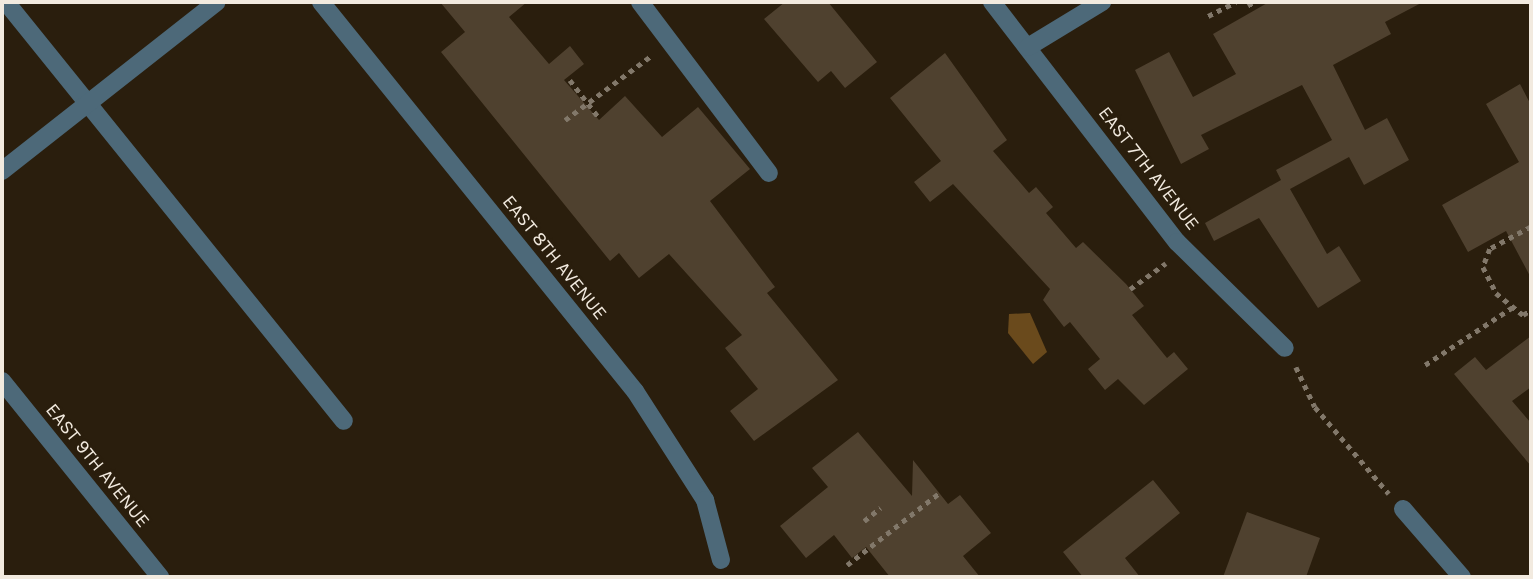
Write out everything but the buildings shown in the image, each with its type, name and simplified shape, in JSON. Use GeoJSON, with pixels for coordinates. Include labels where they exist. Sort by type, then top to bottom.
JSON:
{"type":"FeatureCollection","features":[{"type":"Feature","properties":{"kind":"street"},"geometry":{"type":"LineString","coordinates":[[6,2],[344,421]]}},
{"type":"Feature","properties":{"kind":"street"},"geometry":{"type":"LineString","coordinates":[[2,171],[217,2]]}},
{"type":"Feature","properties":{"kind":"street","name":"EAST 8TH AVENUE"},"geometry":{"type":"LineString","coordinates":[[321,2],[635,391],[705,500],[721,560]]}},
{"type":"Feature","properties":{"kind":"street"},"geometry":{"type":"LineString","coordinates":[[640,2],[769,173]]}},
{"type":"Feature","properties":{"kind":"street","name":"EAST 7TH AVENUE"},"geometry":{"type":"LineString","coordinates":[[992,2],[1184,249],[1285,348]]}},
{"type":"Feature","properties":{"kind":"street"},"geometry":{"type":"LineString","coordinates":[[1028,47],[1101,2]]}},
{"type":"Feature","properties":{"kind":"street","name":"EAST 9TH AVENUE"},"geometry":{"type":"LineString","coordinates":[[2,381],[160,577]]}},
{"type":"Feature","properties":{"kind":"street"},"geometry":{"type":"LineString","coordinates":[[1403,509],[1462,577]]}},
{"type":"Feature","properties":{"kind":"path"},"geometry":{"type":"LineString","coordinates":[[1208,16],[1236,2]]}},
{"type":"Feature","properties":{"kind":"path"},"geometry":{"type":"LineString","coordinates":[[1249,2],[1253,9]]}},
{"type":"Feature","properties":{"kind":"path"},"geometry":{"type":"LineString","coordinates":[[565,120],[671,40]]}},
{"type":"Feature","properties":{"kind":"path"},"geometry":{"type":"LineString","coordinates":[[570,80],[600,119]]}},
{"type":"Feature","properties":{"kind":"path"},"geometry":{"type":"LineString","coordinates":[[1531,226],[1490,249],[1483,267],[1496,293],[1522,315],[1531,310]]}},
{"type":"Feature","properties":{"kind":"path"},"geometry":{"type":"LineString","coordinates":[[1130,289],[1184,249]]}},
{"type":"Feature","properties":{"kind":"path"},"geometry":{"type":"LineString","coordinates":[[1425,365],[1513,307]]}},
{"type":"Feature","properties":{"kind":"path"},"geometry":{"type":"LineString","coordinates":[[1285,348],[1315,407],[1403,509]]}},
{"type":"Feature","properties":{"kind":"path"},"geometry":{"type":"LineString","coordinates":[[847,565],[939,493]]}},
{"type":"Feature","properties":{"kind":"path"},"geometry":{"type":"LineString","coordinates":[[864,521],[880,508]]}},
{"type":"Feature","properties":{"kind":"shaded area"},"geometry":{"type":"Polygon","coordinates":[[[1030,313],[1047,352],[1033,364],[1008,333],[1009,314],[1030,313]]]}}]}
